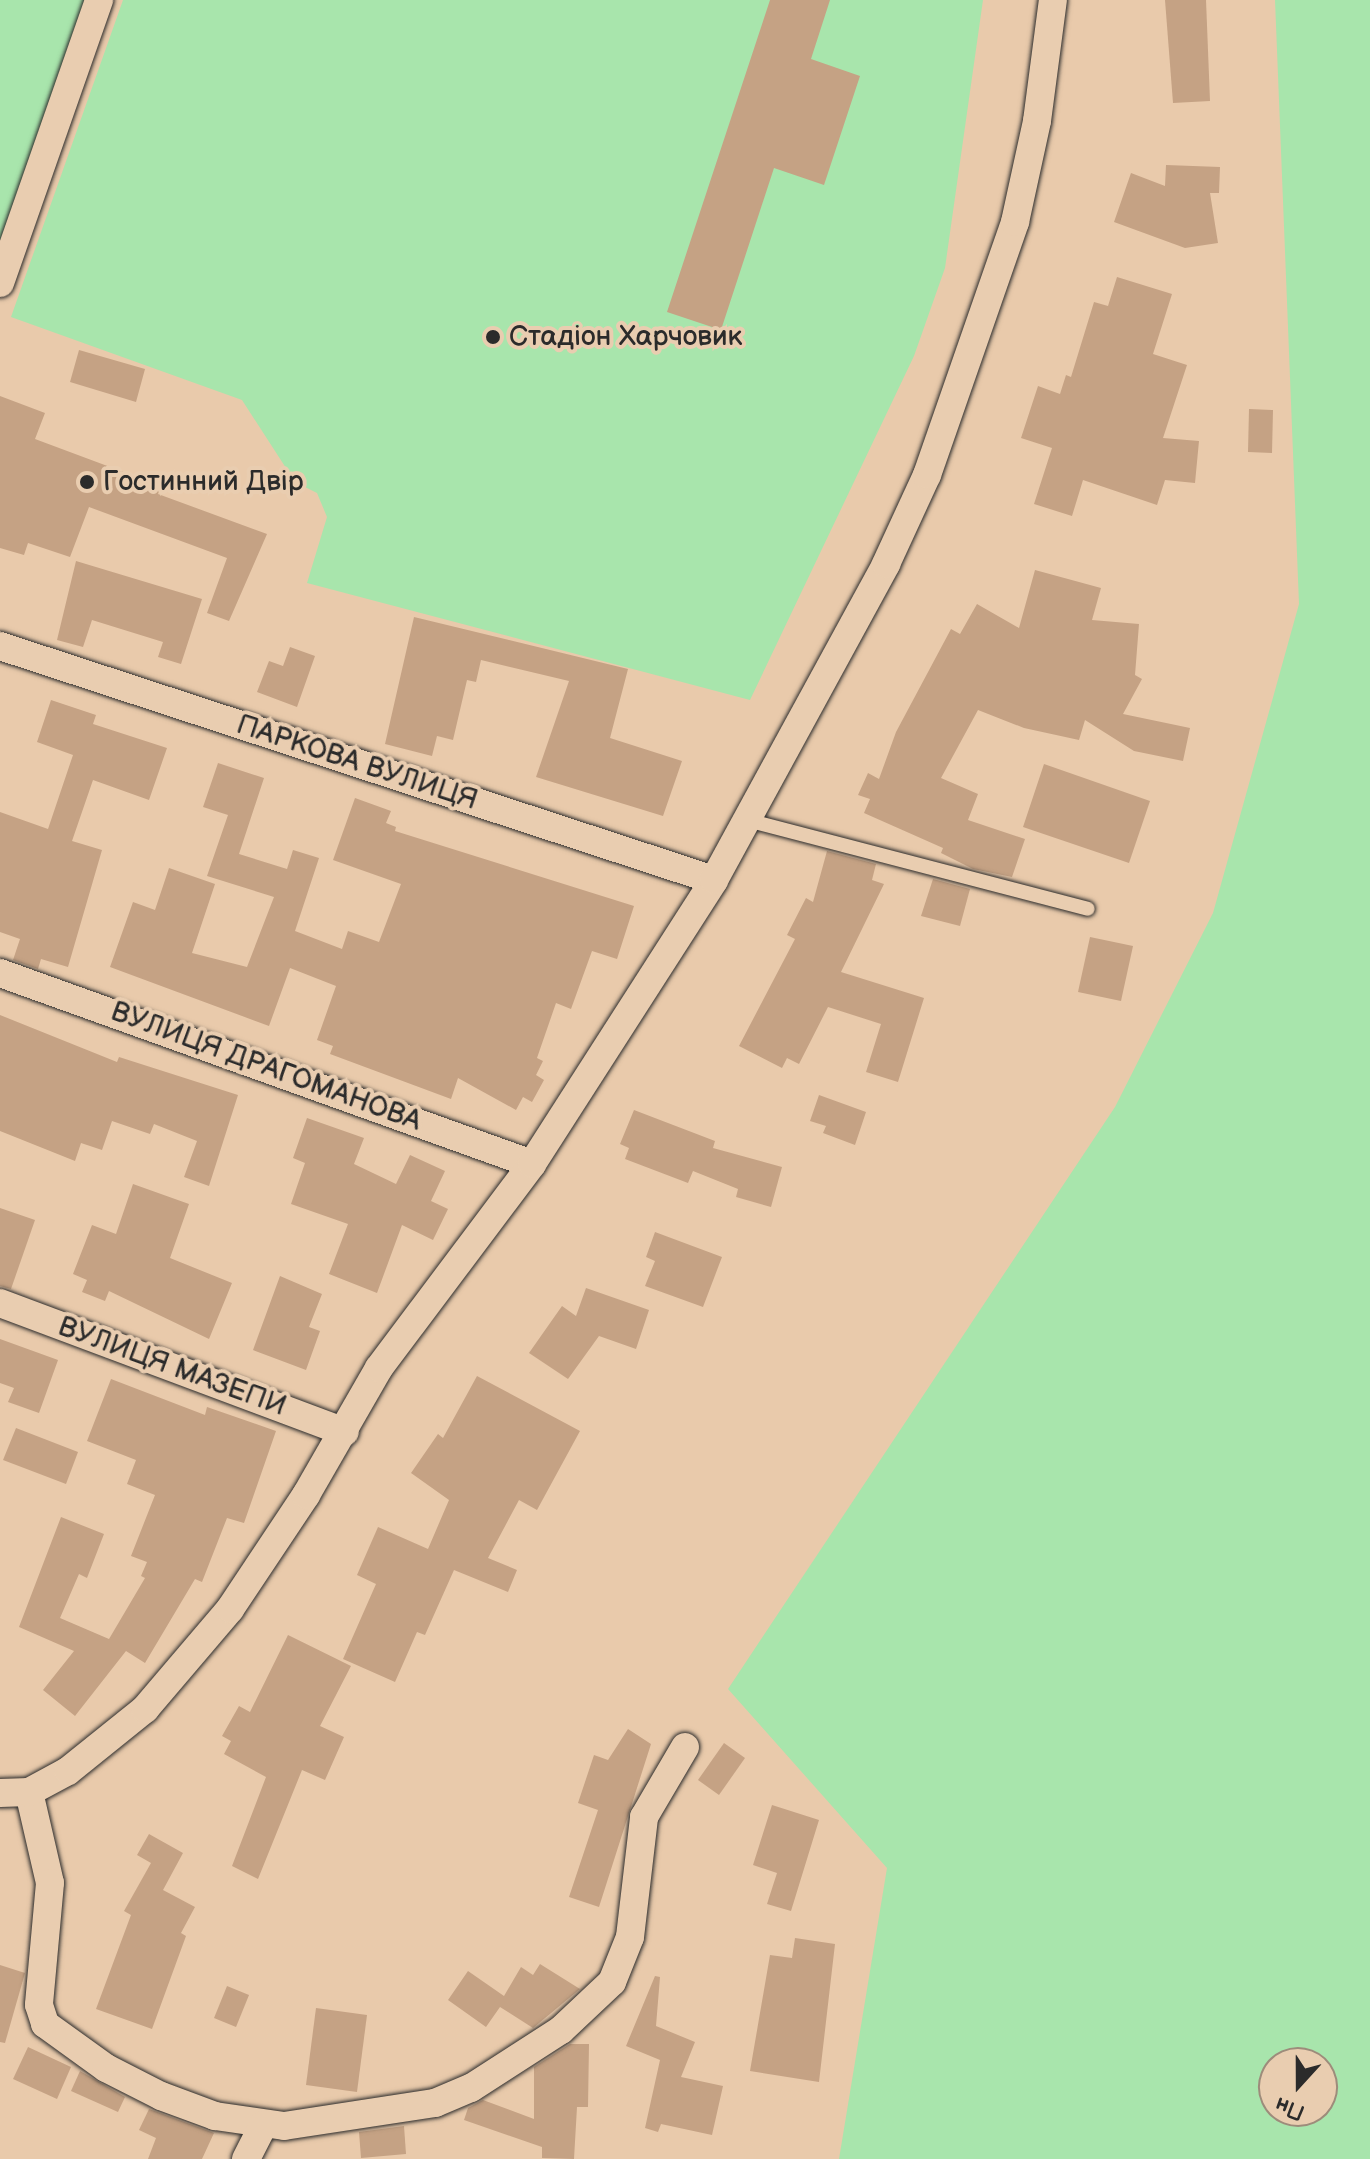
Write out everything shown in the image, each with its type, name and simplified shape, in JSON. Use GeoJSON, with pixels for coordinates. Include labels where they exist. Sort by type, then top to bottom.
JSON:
{"type":"FeatureCollection","features":[{"type":"Feature","properties":{"kind":"street"},"geometry":{"type":"LineString","coordinates":[[0,283],[99,0]]}},
{"type":"Feature","properties":{"kind":"street"},"geometry":{"type":"LineString","coordinates":[[0,1793],[29,1792],[68,1771],[145,1709],[230,1609],[345,1432],[379,1368],[532,1164],[714,880],[886,564],[933,460],[1015,222],[1037,121],[1053,0]]}},
{"type":"Feature","properties":{"kind":"street","name":"ПАРКОВА ВУЛИЦЯ"},"geometry":{"type":"LineString","coordinates":[[0,646],[714,880]]}},
{"type":"Feature","properties":{"kind":"street","name":"ВУЛИЦЯ ДРАГОМАНОВА"},"geometry":{"type":"LineString","coordinates":[[0,973],[532,1164]]}},
{"type":"Feature","properties":{"kind":"street","name":"ВУЛИЦЯ МАЗЕПИ"},"geometry":{"type":"LineString","coordinates":[[0,1303],[345,1432]]}},
{"type":"Feature","properties":{"kind":"street"},"geometry":{"type":"LineString","coordinates":[[29,1792],[50,1883],[39,2005],[45,2024],[106,2068],[161,2096],[215,2116],[263,2125],[435,2103],[471,2088],[561,2030],[612,1982],[630,1937],[644,1817],[685,1747]]}},
{"type":"Feature","properties":{"kind":"street"},"geometry":{"type":"LineString","coordinates":[[246,2159],[263,2125]]}},
{"type":"Feature","properties":{"kind":"lane"},"geometry":{"type":"LineString","coordinates":[[747,820],[1088,909]]}},
{"type":"Feature","properties":{"kind":"green space"},"geometry":{"type":"Polygon","coordinates":[[[0,0],[88,0],[0,249],[0,0]]]}},
{"type":"Feature","properties":{"kind":"green space","name":"Стадіон Харчовик"},"geometry":{"type":"Polygon","coordinates":[[[123,0],[983,0],[945,268],[914,356],[750,700],[307,583],[327,517],[317,493],[295,482],[242,400],[11,317],[123,0]]]}},
{"type":"Feature","properties":{"kind":"green space"},"geometry":{"type":"Polygon","coordinates":[[[1275,0],[1370,0],[1370,2159],[839,2159],[887,1868],[728,1689],[1115,1107],[1213,913],[1299,604],[1275,0]]]}},
{"type":"Feature","properties":{"kind":"building"},"geometry":{"type":"Polygon","coordinates":[[[770,0],[830,0],[811,59],[860,76],[824,185],[774,168],[721,330],[667,312],[770,0]]]}},
{"type":"Feature","properties":{"kind":"building"},"geometry":{"type":"Polygon","coordinates":[[[1165,0],[1206,0],[1210,101],[1173,103],[1165,0]]]}},
{"type":"Feature","properties":{"kind":"building"},"geometry":{"type":"Polygon","coordinates":[[[1166,165],[1220,167],[1219,193],[1210,193],[1218,243],[1185,248],[1114,222],[1131,173],[1165,186],[1166,165]]]}},
{"type":"Feature","properties":{"kind":"building"},"geometry":{"type":"Polygon","coordinates":[[[1117,277],[1172,294],[1153,354],[1187,365],[1163,438],[1199,441],[1195,483],[1165,480],[1157,505],[1083,480],[1072,516],[1034,504],[1052,448],[1021,438],[1038,386],[1060,394],[1066,375],[1071,377],[1094,302],[1108,306],[1117,277]]]}},
{"type":"Feature","properties":{"kind":"building"},"geometry":{"type":"Polygon","coordinates":[[[79,350],[145,369],[136,402],[70,382],[79,350]]]}},
{"type":"Feature","properties":{"kind":"building","name":"Гостинний Двір"},"geometry":{"type":"Polygon","coordinates":[[[0,396],[45,413],[35,439],[161,486],[158,494],[267,534],[229,621],[207,613],[227,558],[89,507],[70,557],[28,543],[24,555],[0,548],[0,396]]]}},
{"type":"Feature","properties":{"kind":"building"},"geometry":{"type":"Polygon","coordinates":[[[1249,409],[1273,410],[1272,453],[1248,452],[1249,409]]]}},
{"type":"Feature","properties":{"kind":"building"},"geometry":{"type":"Polygon","coordinates":[[[76,561],[202,599],[181,664],[158,657],[163,642],[92,620],[83,647],[57,640],[76,561]]]}},
{"type":"Feature","properties":{"kind":"building"},"geometry":{"type":"Polygon","coordinates":[[[1035,570],[1101,588],[1092,620],[1139,624],[1135,675],[1142,679],[1123,714],[1190,728],[1183,761],[1134,751],[1085,720],[1079,740],[1024,728],[978,710],[941,778],[978,794],[968,820],[1025,839],[1012,877],[973,869],[941,853],[943,848],[864,813],[870,799],[858,795],[868,773],[879,779],[896,732],[951,629],[960,634],[977,604],[1019,628],[1035,570]]]}},
{"type":"Feature","properties":{"kind":"building"},"geometry":{"type":"Polygon","coordinates":[[[414,617],[628,669],[610,738],[682,761],[663,816],[536,777],[569,681],[481,660],[476,682],[467,680],[453,740],[437,736],[432,756],[385,744],[414,617]]]}},
{"type":"Feature","properties":{"kind":"building"},"geometry":{"type":"Polygon","coordinates":[[[290,647],[315,656],[297,707],[257,692],[269,661],[283,666],[290,647]]]}},
{"type":"Feature","properties":{"kind":"building"},"geometry":{"type":"Polygon","coordinates":[[[51,700],[96,715],[93,724],[167,748],[149,800],[93,780],[72,841],[102,850],[68,967],[41,959],[38,969],[13,960],[20,939],[0,932],[0,812],[48,829],[73,755],[37,742],[51,700]]]}},
{"type":"Feature","properties":{"kind":"building"},"geometry":{"type":"Polygon","coordinates":[[[218,763],[264,778],[239,854],[287,869],[293,850],[319,858],[295,931],[342,949],[348,931],[379,942],[401,884],[333,860],[355,798],[391,811],[386,823],[396,827],[395,831],[634,906],[617,959],[592,951],[571,1009],[556,1003],[537,1058],[543,1061],[536,1075],[544,1080],[532,1102],[523,1097],[516,1110],[458,1078],[451,1099],[330,1054],[333,1046],[317,1040],[336,986],[290,968],[269,1026],[110,967],[133,902],[155,910],[169,868],[215,884],[192,953],[247,967],[274,897],[207,876],[228,815],[203,807],[218,763]]]}},
{"type":"Feature","properties":{"kind":"building"},"geometry":{"type":"Polygon","coordinates":[[[1044,764],[1150,801],[1129,863],[1023,827],[1044,764]]]}},
{"type":"Feature","properties":{"kind":"building"},"geometry":{"type":"Polygon","coordinates":[[[827,851],[876,864],[872,880],[884,884],[841,972],[924,998],[898,1082],[866,1072],[881,1024],[828,1007],[799,1064],[787,1058],[782,1068],[739,1046],[795,939],[787,935],[806,898],[813,902],[827,851]]]}},
{"type":"Feature","properties":{"kind":"building"},"geometry":{"type":"Polygon","coordinates":[[[933,879],[970,889],[960,926],[921,916],[933,879]]]}},
{"type":"Feature","properties":{"kind":"building"},"geometry":{"type":"Polygon","coordinates":[[[1090,937],[1133,946],[1121,1001],[1078,992],[1090,937]]]}},
{"type":"Feature","properties":{"kind":"building"},"geometry":{"type":"Polygon","coordinates":[[[0,1015],[117,1062],[119,1057],[238,1095],[209,1186],[184,1177],[197,1141],[154,1124],[150,1134],[112,1121],[102,1150],[81,1143],[75,1161],[0,1131],[0,1015]]]}},
{"type":"Feature","properties":{"kind":"building"},"geometry":{"type":"Polygon","coordinates":[[[819,1095],[866,1112],[855,1145],[823,1133],[826,1126],[810,1121],[819,1095]]]}},
{"type":"Feature","properties":{"kind":"building"},"geometry":{"type":"Polygon","coordinates":[[[634,1110],[715,1141],[713,1148],[782,1167],[771,1207],[736,1197],[738,1189],[693,1171],[688,1183],[625,1159],[629,1148],[620,1144],[634,1110]]]}},
{"type":"Feature","properties":{"kind":"building"},"geometry":{"type":"Polygon","coordinates":[[[307,1118],[364,1138],[354,1164],[396,1184],[410,1155],[445,1171],[431,1201],[448,1209],[433,1240],[402,1225],[377,1293],[329,1274],[348,1224],[291,1204],[305,1163],[293,1158],[307,1118]]]}},
{"type":"Feature","properties":{"kind":"building"},"geometry":{"type":"Polygon","coordinates":[[[133,1184],[189,1204],[170,1258],[232,1283],[209,1339],[109,1291],[105,1301],[82,1292],[87,1280],[73,1274],[92,1225],[116,1234],[133,1184]]]}},
{"type":"Feature","properties":{"kind":"building"},"geometry":{"type":"Polygon","coordinates":[[[0,1208],[35,1220],[11,1289],[0,1286],[0,1208]]]}},
{"type":"Feature","properties":{"kind":"building"},"geometry":{"type":"Polygon","coordinates":[[[655,1232],[722,1257],[703,1307],[645,1286],[655,1261],[646,1257],[655,1232]]]}},
{"type":"Feature","properties":{"kind":"building"},"geometry":{"type":"Polygon","coordinates":[[[280,1276],[322,1294],[309,1327],[320,1331],[306,1370],[253,1350],[280,1276]]]}},
{"type":"Feature","properties":{"kind":"building"},"geometry":{"type":"Polygon","coordinates":[[[586,1288],[649,1310],[636,1349],[599,1336],[568,1379],[529,1353],[562,1306],[576,1316],[586,1288]]]}},
{"type":"Feature","properties":{"kind":"building"},"geometry":{"type":"Polygon","coordinates":[[[0,1339],[58,1360],[39,1413],[8,1402],[14,1388],[0,1383],[0,1339]]]}},
{"type":"Feature","properties":{"kind":"building"},"geometry":{"type":"Polygon","coordinates":[[[477,1376],[580,1431],[537,1510],[519,1500],[488,1558],[517,1570],[508,1592],[454,1570],[425,1635],[417,1632],[395,1682],[343,1659],[376,1584],[357,1575],[378,1527],[428,1549],[449,1500],[411,1473],[438,1434],[443,1438],[477,1376]]]}},
{"type":"Feature","properties":{"kind":"building"},"geometry":{"type":"Polygon","coordinates":[[[111,1379],[205,1415],[207,1407],[276,1431],[244,1523],[227,1518],[202,1582],[195,1579],[145,1663],[126,1651],[75,1716],[43,1690],[74,1651],[19,1627],[61,1517],[104,1534],[87,1578],[79,1574],[60,1618],[109,1639],[145,1578],[141,1576],[147,1562],[131,1556],[155,1495],[127,1484],[136,1460],[87,1441],[111,1379]]]}},
{"type":"Feature","properties":{"kind":"building"},"geometry":{"type":"Polygon","coordinates":[[[16,1428],[78,1452],[66,1484],[3,1460],[16,1428]]]}},
{"type":"Feature","properties":{"kind":"building"},"geometry":{"type":"Polygon","coordinates":[[[288,1635],[351,1666],[320,1726],[344,1737],[325,1780],[302,1770],[258,1879],[232,1866],[266,1777],[224,1754],[231,1741],[222,1736],[239,1706],[250,1712],[288,1635]]]}},
{"type":"Feature","properties":{"kind":"building"},"geometry":{"type":"Polygon","coordinates":[[[628,1729],[651,1744],[599,1907],[569,1897],[598,1810],[578,1803],[594,1755],[608,1760],[628,1729]]]}},
{"type":"Feature","properties":{"kind":"building"},"geometry":{"type":"Polygon","coordinates":[[[724,1743],[745,1758],[719,1795],[698,1780],[724,1743]]]}},
{"type":"Feature","properties":{"kind":"building"},"geometry":{"type":"Polygon","coordinates":[[[772,1805],[819,1820],[791,1911],[767,1904],[777,1873],[753,1865],[772,1805]]]}},
{"type":"Feature","properties":{"kind":"building"},"geometry":{"type":"Polygon","coordinates":[[[149,1834],[183,1853],[163,1890],[195,1907],[181,1933],[186,1936],[152,2029],[96,2009],[131,1915],[124,1911],[151,1863],[137,1855],[149,1834]]]}},
{"type":"Feature","properties":{"kind":"building"},"geometry":{"type":"Polygon","coordinates":[[[795,1938],[835,1944],[819,2082],[750,2071],[770,1955],[792,1958],[795,1938]]]}},
{"type":"Feature","properties":{"kind":"building"},"geometry":{"type":"Polygon","coordinates":[[[540,1964],[580,1989],[533,2028],[500,2007],[486,2027],[448,2000],[468,1971],[504,1996],[521,1967],[533,1975],[540,1964]]]}},
{"type":"Feature","properties":{"kind":"building"},"geometry":{"type":"Polygon","coordinates":[[[0,1965],[25,1973],[5,2043],[0,2042],[0,1965]]]}},
{"type":"Feature","properties":{"kind":"building"},"geometry":{"type":"Polygon","coordinates":[[[655,1976],[660,1977],[656,2026],[695,2042],[681,2077],[723,2086],[712,2135],[661,2124],[658,2132],[645,2128],[660,2060],[626,2046],[655,1976]]]}},
{"type":"Feature","properties":{"kind":"building"},"geometry":{"type":"Polygon","coordinates":[[[227,1986],[249,1995],[236,2027],[214,2018],[227,1986]]]}},
{"type":"Feature","properties":{"kind":"building"},"geometry":{"type":"Polygon","coordinates":[[[316,2008],[367,2015],[357,2092],[306,2085],[316,2008]]]}},
{"type":"Feature","properties":{"kind":"building"},"geometry":{"type":"Polygon","coordinates":[[[570,2044],[589,2044],[588,2107],[577,2107],[574,2159],[542,2158],[542,2147],[464,2120],[468,2108],[483,2100],[534,2119],[534,2067],[570,2044]]]}},
{"type":"Feature","properties":{"kind":"building"},"geometry":{"type":"Polygon","coordinates":[[[28,2047],[71,2067],[57,2099],[13,2079],[28,2047]]]}},
{"type":"Feature","properties":{"kind":"building"},"geometry":{"type":"Polygon","coordinates":[[[80,2071],[125,2097],[118,2112],[71,2091],[80,2071]]]}},
{"type":"Feature","properties":{"kind":"building"},"geometry":{"type":"Polygon","coordinates":[[[149,2109],[214,2133],[202,2159],[148,2159],[156,2138],[139,2130],[149,2109]]]}},
{"type":"Feature","properties":{"kind":"building"},"geometry":{"type":"Polygon","coordinates":[[[404,2126],[406,2154],[361,2158],[359,2132],[404,2126]]]}},
{"type":"Feature","properties":{"kind":"place","name":"Стадіон Харчовик"},"geometry":{"type":"Point","coordinates":[493,337]}},
{"type":"Feature","properties":{"kind":"place","name":"Гостинний Двір"},"geometry":{"type":"Point","coordinates":[87,482]}}]}
